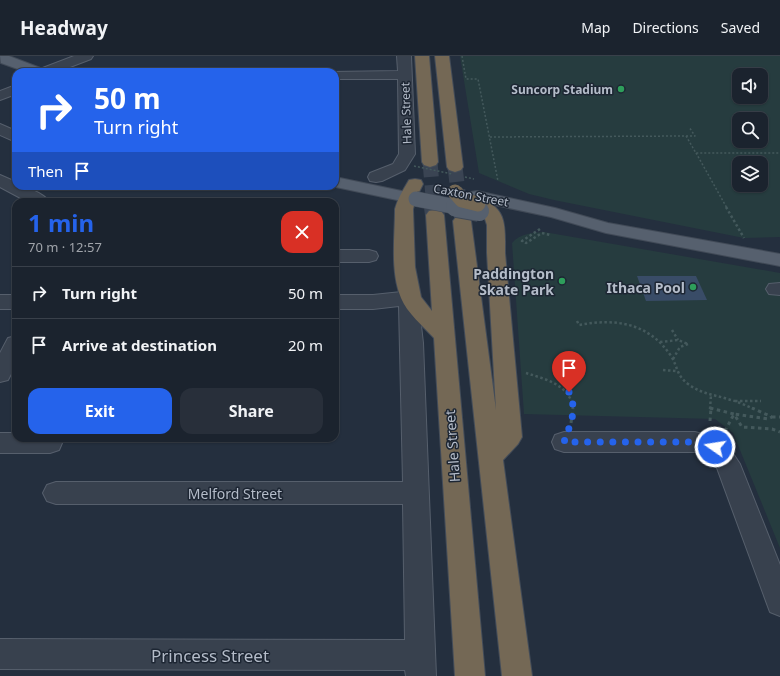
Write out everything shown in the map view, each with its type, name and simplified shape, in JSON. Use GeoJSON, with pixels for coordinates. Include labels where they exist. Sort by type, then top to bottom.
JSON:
{"type":"FeatureCollection","features":[{"type":"Feature","properties":{"kind":"highway","name":"Hale Street"},"geometry":{"type":"LineString","coordinates":[[422,56],[430,162]]}},
{"type":"Feature","properties":{"kind":"highway"},"geometry":{"type":"LineString","coordinates":[[442,56],[455,167]]}},
{"type":"Feature","properties":{"kind":"highway"},"geometry":{"type":"LineString","coordinates":[[455,192],[462,200],[477,209],[496,225],[496,253],[510,437],[490,458]]}},
{"type":"Feature","properties":{"kind":"highway"},"geometry":{"type":"LineString","coordinates":[[413,194],[404,209],[405,267],[411,298],[422,313],[444,335]]}},
{"type":"Feature","properties":{"kind":"highway"},"geometry":{"type":"LineString","coordinates":[[477,209],[490,458],[517,676]]}},
{"type":"Feature","properties":{"kind":"highway","name":"Hale Street"},"geometry":{"type":"LineString","coordinates":[[435,215],[470,676]]}},
{"type":"Feature","properties":{"kind":"main road"},"geometry":{"type":"LineString","coordinates":[[2,56],[5,60],[27,68]]}},
{"type":"Feature","properties":{"kind":"main road","name":"Caxton Street"},"geometry":{"type":"LineString","coordinates":[[339,171],[376,176],[413,194],[455,192]]}},
{"type":"Feature","properties":{"kind":"main road","name":"Caxton Street"},"geometry":{"type":"LineString","coordinates":[[339,183],[413,194],[477,209],[554,224],[606,228],[780,260]]}},
{"type":"Feature","properties":{"kind":"street"},"geometry":{"type":"LineString","coordinates":[[55,68],[86,56]]}},
{"type":"Feature","properties":{"kind":"street","name":"Hale Street"},"geometry":{"type":"LineString","coordinates":[[376,176],[399,167],[407,154],[404,56]]}},
{"type":"Feature","properties":{"kind":"street"},"geometry":{"type":"LineString","coordinates":[[339,75],[405,75]]}},
{"type":"Feature","properties":{"kind":"street"},"geometry":{"type":"LineString","coordinates":[[0,96],[12,91]]}},
{"type":"Feature","properties":{"kind":"street"},"geometry":{"type":"LineString","coordinates":[[0,129],[12,135]]}},
{"type":"Feature","properties":{"kind":"street"},"geometry":{"type":"LineString","coordinates":[[0,180],[12,186]]}},
{"type":"Feature","properties":{"kind":"street"},"geometry":{"type":"LineString","coordinates":[[19,190],[34,198]]}},
{"type":"Feature","properties":{"kind":"street"},"geometry":{"type":"LineString","coordinates":[[339,256],[369,256]]}},
{"type":"Feature","properties":{"kind":"street"},"geometry":{"type":"LineString","coordinates":[[339,302],[373,302],[411,298],[409,308],[412,358],[420,665]]}},
{"type":"Feature","properties":{"kind":"street"},"geometry":{"type":"LineString","coordinates":[[0,302],[12,302]]}},
{"type":"Feature","properties":{"kind":"street"},"geometry":{"type":"LineString","coordinates":[[0,374],[12,351]]}},
{"type":"Feature","properties":{"kind":"street"},"geometry":{"type":"LineString","coordinates":[[564,442],[695,442],[715,447],[724,456],[728,464],[780,602]]}},
{"type":"Feature","properties":{"kind":"street"},"geometry":{"type":"LineString","coordinates":[[0,443],[50,443]]}},
{"type":"Feature","properties":{"kind":"street","name":"Melford Street"},"geometry":{"type":"LineString","coordinates":[[56,493],[415,494]]}},
{"type":"Feature","properties":{"kind":"street","name":"Princess Street"},"geometry":{"type":"LineString","coordinates":[[0,654],[420,665]]}},
{"type":"Feature","properties":{"kind":"path"},"geometry":{"type":"LineString","coordinates":[[462,56],[466,79],[478,79],[498,181]]}},
{"type":"Feature","properties":{"kind":"path"},"geometry":{"type":"LineString","coordinates":[[490,137],[695,136],[689,127]]}},
{"type":"Feature","properties":{"kind":"path"},"geometry":{"type":"LineString","coordinates":[[686,136],[753,255]]}},
{"type":"Feature","properties":{"kind":"path"},"geometry":{"type":"LineString","coordinates":[[696,152],[780,153]]}},
{"type":"Feature","properties":{"kind":"path"},"geometry":{"type":"LineString","coordinates":[[414,166],[474,179]]}},
{"type":"Feature","properties":{"kind":"path"},"geometry":{"type":"LineString","coordinates":[[540,229],[522,241],[526,243],[542,233],[550,235]]}},
{"type":"Feature","properties":{"kind":"path"},"geometry":{"type":"LineString","coordinates":[[577,321],[579,325],[589,323],[624,323],[646,330],[660,342],[673,360],[676,371],[682,380],[702,394],[733,400],[761,401]]}},
{"type":"Feature","properties":{"kind":"path"},"geometry":{"type":"LineString","coordinates":[[672,330],[678,340]]}},
{"type":"Feature","properties":{"kind":"path"},"geometry":{"type":"LineString","coordinates":[[660,342],[678,340],[688,344],[680,347],[673,360]]}},
{"type":"Feature","properties":{"kind":"path"},"geometry":{"type":"LineString","coordinates":[[663,370],[676,371]]}},
{"type":"Feature","properties":{"kind":"path"},"geometry":{"type":"LineString","coordinates":[[524,372],[552,382],[569,392],[573,402],[574,414],[564,442]]}},
{"type":"Feature","properties":{"kind":"path"},"geometry":{"type":"LineString","coordinates":[[710,421],[711,396]]}},
{"type":"Feature","properties":{"kind":"path"},"geometry":{"type":"LineString","coordinates":[[733,400],[772,417]]}},
{"type":"Feature","properties":{"kind":"path"},"geometry":{"type":"LineString","coordinates":[[710,408],[734,414],[768,419],[772,417],[780,417]]}},
{"type":"Feature","properties":{"kind":"path"},"geometry":{"type":"LineString","coordinates":[[734,414],[742,427],[772,429],[780,432]]}},
{"type":"Feature","properties":{"kind":"path"},"geometry":{"type":"LineString","coordinates":[[715,447],[734,414]]}},
{"type":"Feature","properties":{"kind":"green space"},"geometry":{"type":"Polygon","coordinates":[[[460,56],[780,56],[780,237],[744,238],[529,194],[479,173],[460,56]]]}},
{"type":"Feature","properties":{"kind":"green space"},"geometry":{"type":"Polygon","coordinates":[[[544,232],[780,273],[780,548],[733,433],[715,419],[524,414],[512,243],[523,235],[544,232]]]}},
{"type":"Feature","properties":{"kind":"water"},"geometry":{"type":"Polygon","coordinates":[[[637,276],[696,276],[707,300],[646,301],[637,276]]]}},
{"type":"Feature","properties":{"kind":"tunnel"},"geometry":{"type":"LineString","coordinates":[[430,162],[434,208]]}},
{"type":"Feature","properties":{"kind":"tunnel"},"geometry":{"type":"LineString","coordinates":[[455,167],[460,208]]}},
{"type":"Feature","properties":{"kind":"tunnel"},"geometry":{"type":"LineString","coordinates":[[434,207],[435,215]]}},
{"type":"Feature","properties":{"kind":"tunnel"},"geometry":{"type":"LineString","coordinates":[[460,207],[461,215]]}},
{"type":"Feature","properties":{"kind":"place","name":"Suncorp Stadium"},"geometry":{"type":"Point","coordinates":[621,89]}},
{"type":"Feature","properties":{"kind":"place","name":"Paddington Skate Park"},"geometry":{"type":"Point","coordinates":[562,281]}},
{"type":"Feature","properties":{"kind":"place","name":"Ithaca Pool"},"geometry":{"type":"Point","coordinates":[693,287]}},
{"type":"Feature","properties":{"kind":"route"},"geometry":{"type":"LineString","coordinates":[[569,392],[573,402],[574,414],[564,442],[695,442],[705,443],[715,447]]}}]}
